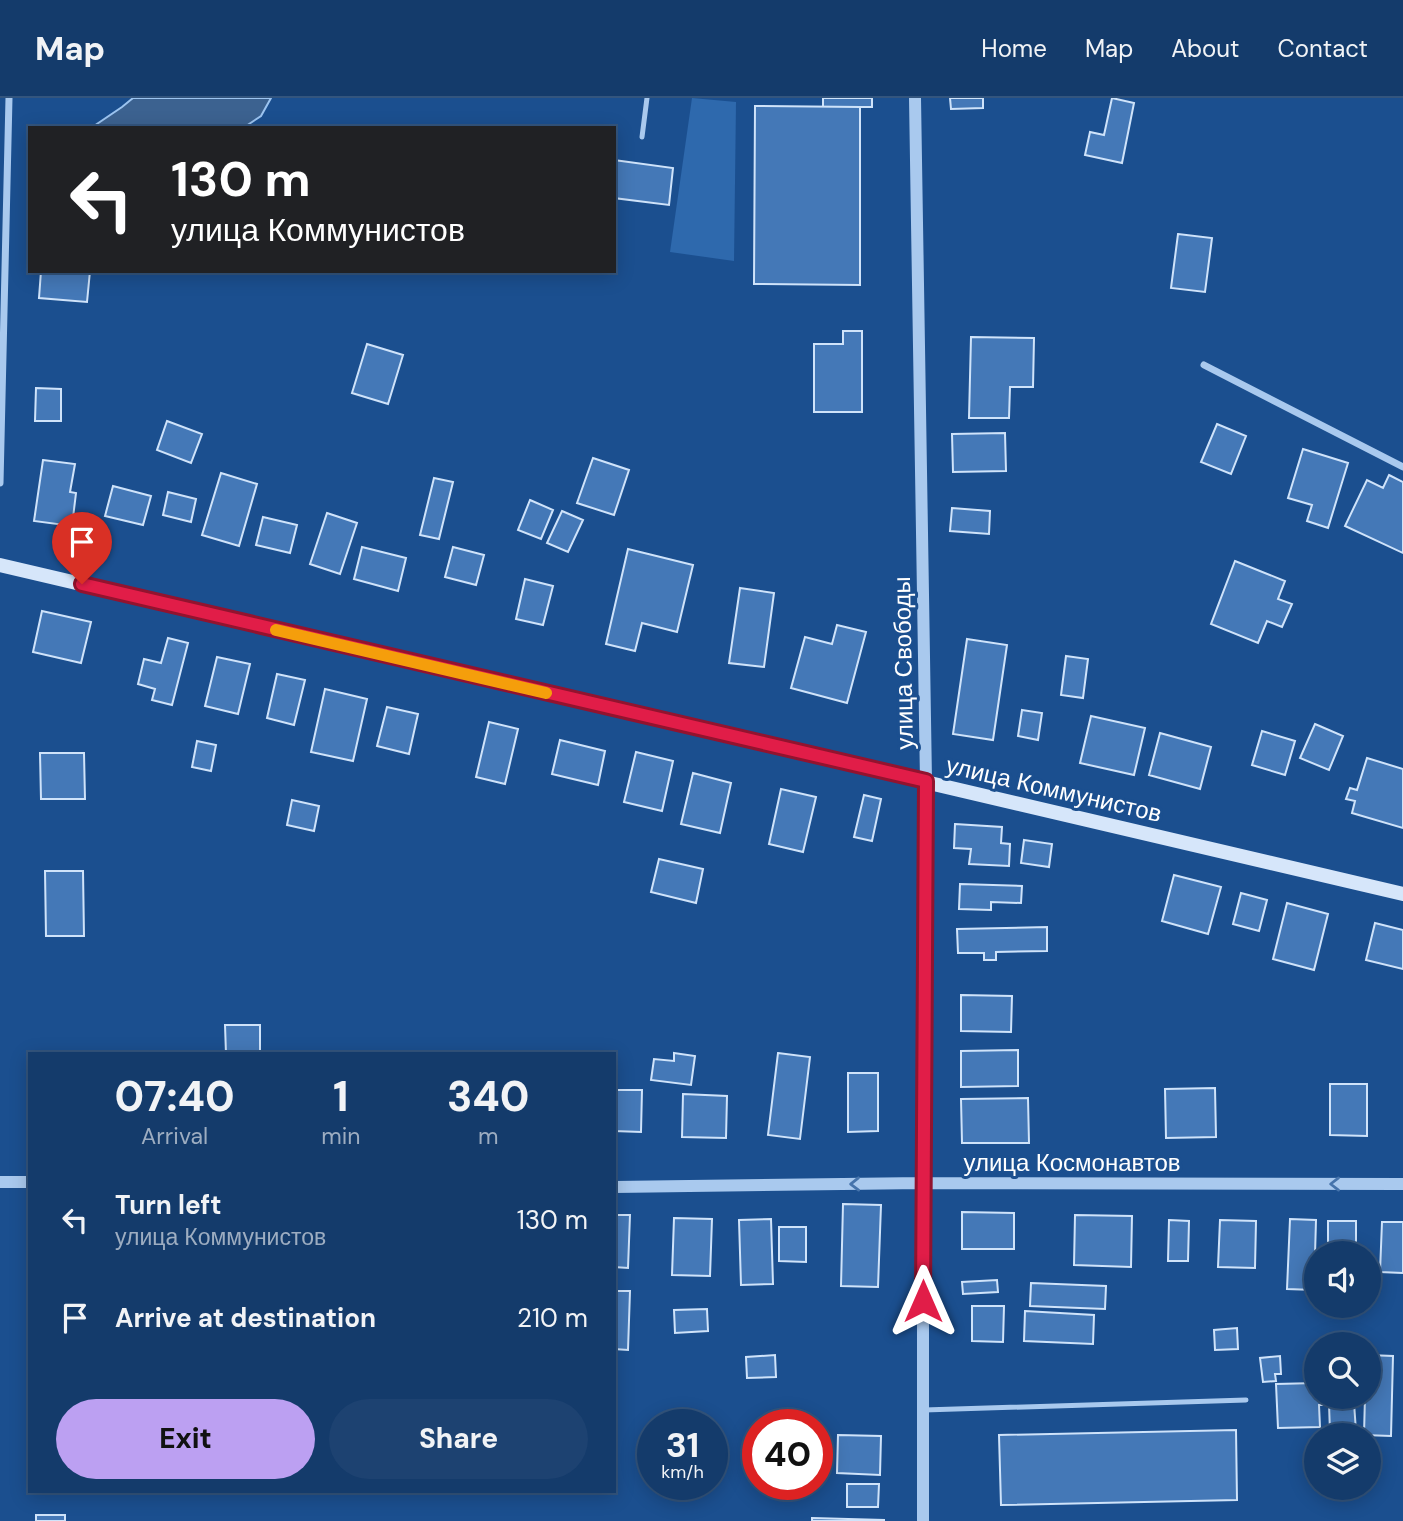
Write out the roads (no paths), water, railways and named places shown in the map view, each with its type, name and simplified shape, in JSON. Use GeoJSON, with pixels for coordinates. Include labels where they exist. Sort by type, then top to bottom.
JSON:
{"type":"FeatureCollection","features":[{"type":"Feature","properties":{"kind":"main road","name":"улица Коммунистов"},"geometry":{"type":"LineString","coordinates":[[0,565],[1403,894]]}},
{"type":"Feature","properties":{"kind":"street"},"geometry":{"type":"LineString","coordinates":[[0,483],[9,98]]}},
{"type":"Feature","properties":{"kind":"street","name":"улица Свободы"},"geometry":{"type":"LineString","coordinates":[[915,98],[926,781],[923,1521]]}},
{"type":"Feature","properties":{"kind":"street"},"geometry":{"type":"LineString","coordinates":[[1204,365],[1403,467]]}},
{"type":"Feature","properties":{"kind":"street"},"geometry":{"type":"LineString","coordinates":[[0,1182],[28,1182]]}},
{"type":"Feature","properties":{"kind":"street","name":"улица Космонавтов"},"geometry":{"type":"LineString","coordinates":[[616,1187],[923,1183],[1403,1184]]}},
{"type":"Feature","properties":{"kind":"lane"},"geometry":{"type":"LineString","coordinates":[[642,137],[647,98]]}},
{"type":"Feature","properties":{"kind":"lane"},"geometry":{"type":"LineString","coordinates":[[924,1410],[1246,1400]]}}]}
